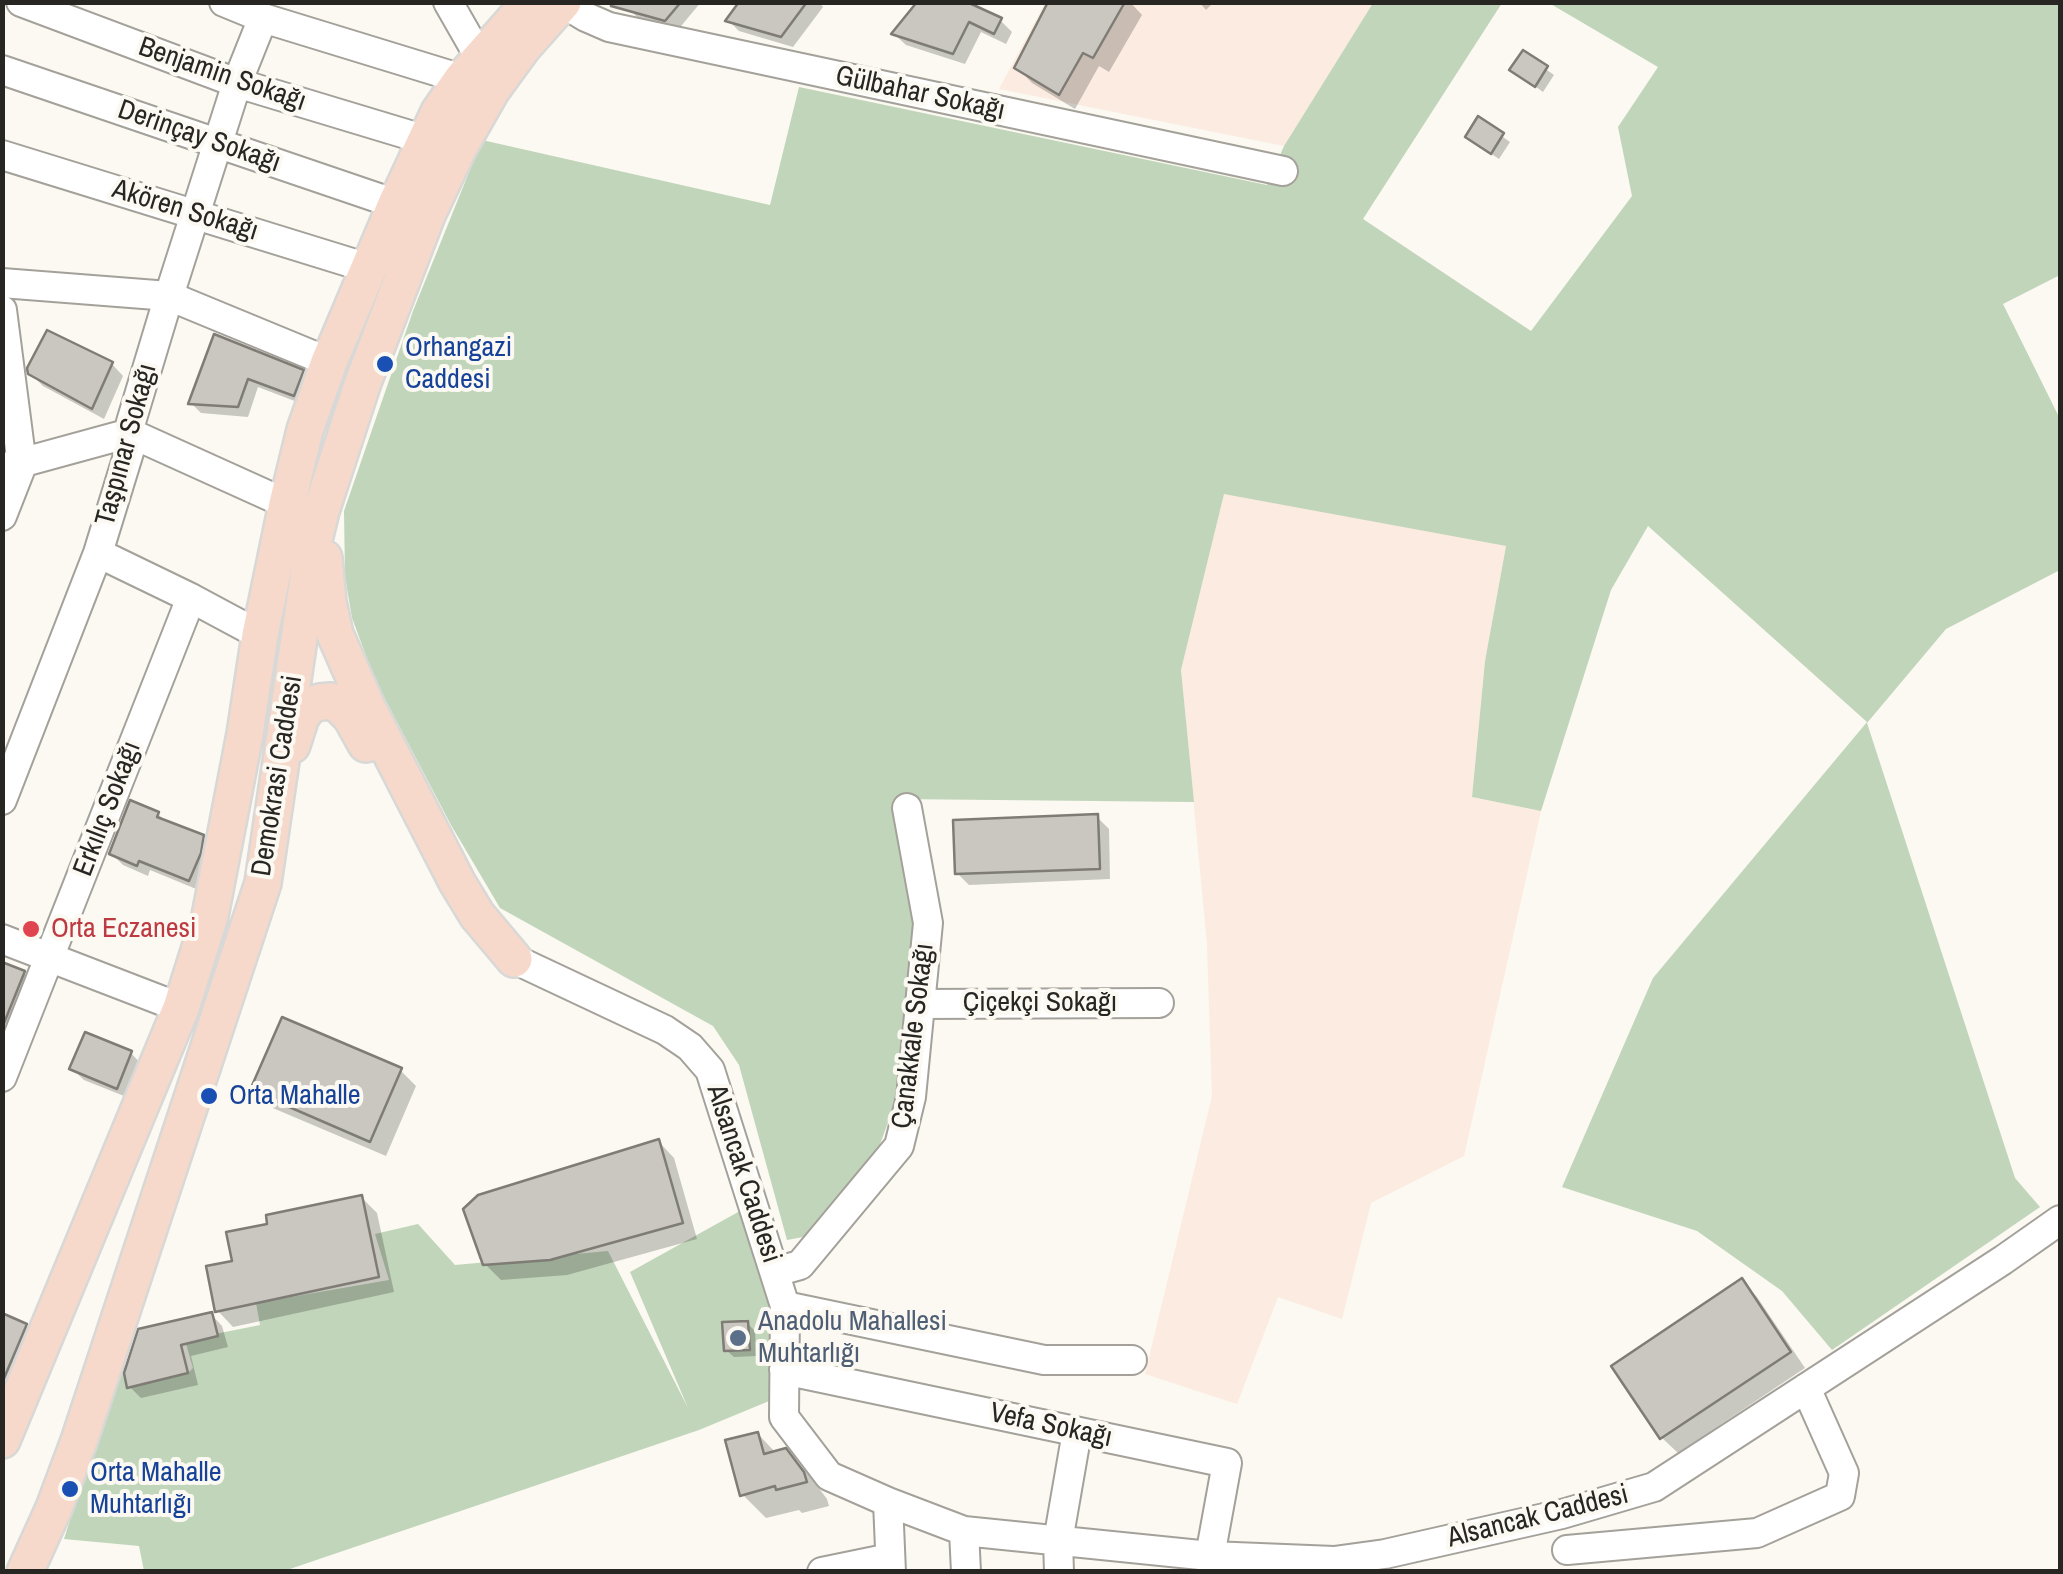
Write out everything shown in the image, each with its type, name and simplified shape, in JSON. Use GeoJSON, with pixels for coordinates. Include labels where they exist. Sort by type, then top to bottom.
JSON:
{"type":"FeatureCollection","features":[{"type":"Feature","properties":{"kind":"main road","name":"Demokrasi Caddesi"},"geometry":{"type":"LineString","coordinates":[[25,1572],[79,1441],[263,883],[313,544],[304,508],[305,430],[368,268],[439,112],[471,68],[530,2]]}},
{"type":"Feature","properties":{"kind":"main road"},"geometry":{"type":"LineString","coordinates":[[530,2],[540,9],[552,9],[563,2]]}},
{"type":"Feature","properties":{"kind":"main road","name":"Demokrasi Caddesi"},"geometry":{"type":"LineString","coordinates":[[2,1440],[181,1008],[214,900],[260,635],[304,508],[458,149],[501,77],[563,2]]}},
{"type":"Feature","properties":{"kind":"main road"},"geometry":{"type":"LineString","coordinates":[[304,508],[325,580],[335,634],[366,707],[456,882],[477,915],[514,959]]}},
{"type":"Feature","properties":{"kind":"main road"},"geometry":{"type":"LineString","coordinates":[[250,704],[280,678],[313,671],[344,681],[366,707]]}},
{"type":"Feature","properties":{"kind":"main road"},"geometry":{"type":"LineString","coordinates":[[276,794],[301,717],[309,706],[331,701],[340,706],[351,717],[454,910],[482,941],[514,959]]}},
{"type":"Feature","properties":{"kind":"main road"},"geometry":{"type":"LineString","coordinates":[[181,1008],[192,1010],[207,1005],[233,974]]}},
{"type":"Feature","properties":{"kind":"street","name":"Benjamin Sokağı"},"geometry":{"type":"LineString","coordinates":[[21,2],[237,84],[426,140]]}},
{"type":"Feature","properties":{"kind":"street"},"geometry":{"type":"LineString","coordinates":[[224,2],[263,18],[471,68]]}},
{"type":"Feature","properties":{"kind":"street"},"geometry":{"type":"LineString","coordinates":[[448,2],[471,68]]}},
{"type":"Feature","properties":{"kind":"street","name":"Gülbahar Sokağı"},"geometry":{"type":"LineString","coordinates":[[563,2],[609,27],[1283,171]]}},
{"type":"Feature","properties":{"kind":"street","name":"Taşpınar Sokağı"},"geometry":{"type":"LineString","coordinates":[[2,800],[98,554],[130,449],[131,422],[169,296],[237,84],[263,18]]}},
{"type":"Feature","properties":{"kind":"street","name":"Derinçay Sokağı"},"geometry":{"type":"LineString","coordinates":[[2,70],[396,204]]}},
{"type":"Feature","properties":{"kind":"street","name":"Akören Sokağı"},"geometry":{"type":"LineString","coordinates":[[2,155],[368,268]]}},
{"type":"Feature","properties":{"kind":"street"},"geometry":{"type":"LineString","coordinates":[[2,283],[169,296],[329,362]]}},
{"type":"Feature","properties":{"kind":"street"},"geometry":{"type":"LineString","coordinates":[[2,310],[12,467],[2,516]]}},
{"type":"Feature","properties":{"kind":"street"},"geometry":{"type":"LineString","coordinates":[[12,467],[130,434],[304,508]]}},
{"type":"Feature","properties":{"kind":"street"},"geometry":{"type":"LineString","coordinates":[[98,554],[260,635]]}},
{"type":"Feature","properties":{"kind":"street","name":"Erkılıç Sokağı"},"geometry":{"type":"LineString","coordinates":[[2,1077],[192,598]]}},
{"type":"Feature","properties":{"kind":"street","name":"Çanakkale Sokağı"},"geometry":{"type":"LineString","coordinates":[[775,1272],[800,1266],[899,1146],[912,1098],[928,923],[907,808]]}},
{"type":"Feature","properties":{"kind":"street"},"geometry":{"type":"LineString","coordinates":[[2,939],[181,1008]]}},
{"type":"Feature","properties":{"kind":"street","name":"Alsancak Caddesi"},"geometry":{"type":"LineString","coordinates":[[514,959],[665,1030],[690,1046],[710,1070],[785,1306],[784,1417],[830,1476],[964,1531],[1336,1566],[1562,1514],[1654,1487],[2060,1220]]}},
{"type":"Feature","properties":{"kind":"street","name":"Çiçekçi Sokağı"},"geometry":{"type":"LineString","coordinates":[[920,1004],[1159,1003]]}},
{"type":"Feature","properties":{"kind":"street"},"geometry":{"type":"LineString","coordinates":[[785,1306],[1044,1360],[1132,1360]]}},
{"type":"Feature","properties":{"kind":"street","name":"Vefa Sokağı"},"geometry":{"type":"LineString","coordinates":[[784,1370],[1227,1463],[1210,1556]]}},
{"type":"Feature","properties":{"kind":"street"},"geometry":{"type":"LineString","coordinates":[[1562,1514],[1569,1561],[1758,1533],[1840,1496],[1844,1472],[1806,1388]]}},
{"type":"Feature","properties":{"kind":"street"},"geometry":{"type":"LineString","coordinates":[[1060,1572],[1058,1541],[1077,1432]]}},
{"type":"Feature","properties":{"kind":"street"},"geometry":{"type":"LineString","coordinates":[[822,1572],[890,1565],[888,1502]]}},
{"type":"Feature","properties":{"kind":"street"},"geometry":{"type":"LineString","coordinates":[[964,1531],[966,1572]]}},
{"type":"Feature","properties":{"kind":"shaded area"},"geometry":{"type":"Polygon","coordinates":[[[1045,3],[1373,3],[1284,146],[999,89],[1045,3]]]}},
{"type":"Feature","properties":{"kind":"shaded area"},"geometry":{"type":"Polygon","coordinates":[[[1224,493],[1506,546],[1485,661],[1472,797],[1541,811],[1464,1156],[1371,1203],[1342,1319],[1278,1297],[1237,1404],[1145,1374],[1212,1096],[1207,944],[1181,670],[1224,493]]]}},
{"type":"Feature","properties":{"kind":"green space"},"geometry":{"type":"Polygon","coordinates":[[[1373,3],[1502,3],[1363,219],[1531,331],[1632,196],[1618,127],[1658,67],[1549,3],[2060,3],[2060,275],[2003,304],[2060,419],[2060,570],[1946,629],[1867,723],[2015,1178],[2040,1207],[1832,1350],[1782,1291],[1697,1231],[1562,1187],[1653,978],[1867,722],[1648,526],[1611,590],[1541,811],[1472,797],[1485,661],[1506,546],[1224,494],[1181,670],[1194,802],[897,799],[916,922],[897,1098],[879,1147],[803,1237],[787,1240],[739,1065],[713,1026],[500,908],[451,825],[375,680],[352,618],[345,577],[344,511],[413,311],[482,140],[770,205],[799,87],[1267,185],[1284,146],[1373,3]]]}},
{"type":"Feature","properties":{"kind":"green space"},"geometry":{"type":"Polygon","coordinates":[[[749,1206],[775,1310],[774,1399],[699,1430],[284,1571],[144,1571],[139,1546],[64,1539],[123,1353],[128,1388],[188,1373],[193,1368],[185,1340],[260,1325],[256,1303],[389,1280],[375,1234],[418,1224],[455,1265],[608,1251],[688,1408],[630,1272],[749,1206]]]}},
{"type":"Feature","properties":{"kind":"building"},"geometry":{"type":"Polygon","coordinates":[[[611,2],[681,2],[665,21],[611,6],[611,2]]]}},
{"type":"Feature","properties":{"kind":"building"},"geometry":{"type":"Polygon","coordinates":[[[739,2],[807,2],[781,37],[725,21],[739,2]]]}},
{"type":"Feature","properties":{"kind":"building"},"geometry":{"type":"Polygon","coordinates":[[[917,2],[967,2],[1002,18],[994,34],[969,22],[953,54],[891,34],[917,2]]]}},
{"type":"Feature","properties":{"kind":"building"},"geometry":{"type":"Polygon","coordinates":[[[1048,2],[1125,2],[1093,58],[1083,53],[1059,95],[1014,68],[1048,2]]]}},
{"type":"Feature","properties":{"kind":"building"},"geometry":{"type":"Polygon","coordinates":[[[1523,50],[1548,66],[1535,87],[1509,70],[1523,50]]]}},
{"type":"Feature","properties":{"kind":"building"},"geometry":{"type":"Polygon","coordinates":[[[1478,116],[1504,133],[1491,154],[1465,137],[1478,116]]]}},
{"type":"Feature","properties":{"kind":"building"},"geometry":{"type":"Polygon","coordinates":[[[47,330],[113,362],[92,409],[28,374],[27,368],[47,330]]]}},
{"type":"Feature","properties":{"kind":"building"},"geometry":{"type":"Polygon","coordinates":[[[214,334],[304,370],[294,396],[248,379],[238,407],[188,404],[214,334]]]}},
{"type":"Feature","properties":{"kind":"building"},"geometry":{"type":"Polygon","coordinates":[[[130,800],[159,812],[157,817],[204,835],[189,881],[109,854],[130,800]]]}},
{"type":"Feature","properties":{"kind":"building"},"geometry":{"type":"Polygon","coordinates":[[[1098,814],[1100,869],[955,874],[953,820],[1098,814]]]}},
{"type":"Feature","properties":{"kind":"building"},"geometry":{"type":"Polygon","coordinates":[[[2,962],[25,971],[2,1028],[2,962]]]}},
{"type":"Feature","properties":{"kind":"building"},"geometry":{"type":"Polygon","coordinates":[[[282,1017],[402,1068],[370,1142],[250,1090],[282,1017]]]}},
{"type":"Feature","properties":{"kind":"building"},"geometry":{"type":"Polygon","coordinates":[[[85,1032],[132,1051],[117,1089],[69,1069],[85,1032]]]}},
{"type":"Feature","properties":{"kind":"building"},"geometry":{"type":"Polygon","coordinates":[[[659,1139],[683,1223],[550,1260],[483,1265],[463,1209],[478,1195],[659,1139]]]}},
{"type":"Feature","properties":{"kind":"building"},"geometry":{"type":"Polygon","coordinates":[[[362,1195],[379,1277],[215,1312],[206,1266],[232,1261],[226,1232],[267,1224],[266,1215],[362,1195]]]}},
{"type":"Feature","properties":{"kind":"building"},"geometry":{"type":"Polygon","coordinates":[[[1742,1278],[1791,1352],[1660,1439],[1611,1366],[1742,1278]]]}},
{"type":"Feature","properties":{"kind":"building"},"geometry":{"type":"Polygon","coordinates":[[[212,1312],[218,1336],[181,1345],[188,1373],[127,1388],[124,1373],[138,1329],[212,1312]]]}},
{"type":"Feature","properties":{"kind":"building"},"geometry":{"type":"Polygon","coordinates":[[[2,1313],[27,1324],[2,1383],[2,1313]]]}},
{"type":"Feature","properties":{"kind":"building"},"geometry":{"type":"Polygon","coordinates":[[[748,1321],[750,1350],[724,1351],[722,1322],[748,1321]]]}},
{"type":"Feature","properties":{"kind":"building"},"geometry":{"type":"Polygon","coordinates":[[[758,1432],[764,1454],[786,1448],[807,1482],[740,1496],[725,1440],[758,1432]]]}},
{"type":"Feature","properties":{"kind":"place","name":"Orhangazi Caddesi"},"geometry":{"type":"Point","coordinates":[385,364]}},
{"type":"Feature","properties":{"kind":"place","name":"Orta Eczanesi"},"geometry":{"type":"Point","coordinates":[31,929]}},
{"type":"Feature","properties":{"kind":"place","name":"Orta Mahalle"},"geometry":{"type":"Point","coordinates":[209,1096]}},
{"type":"Feature","properties":{"kind":"place","name":"Anadolu Mahallesi Muhtarlığı"},"geometry":{"type":"Point","coordinates":[738,1338]}},
{"type":"Feature","properties":{"kind":"place","name":"Orta Mahalle Muhtarlığı"},"geometry":{"type":"Point","coordinates":[70,1489]}}]}
